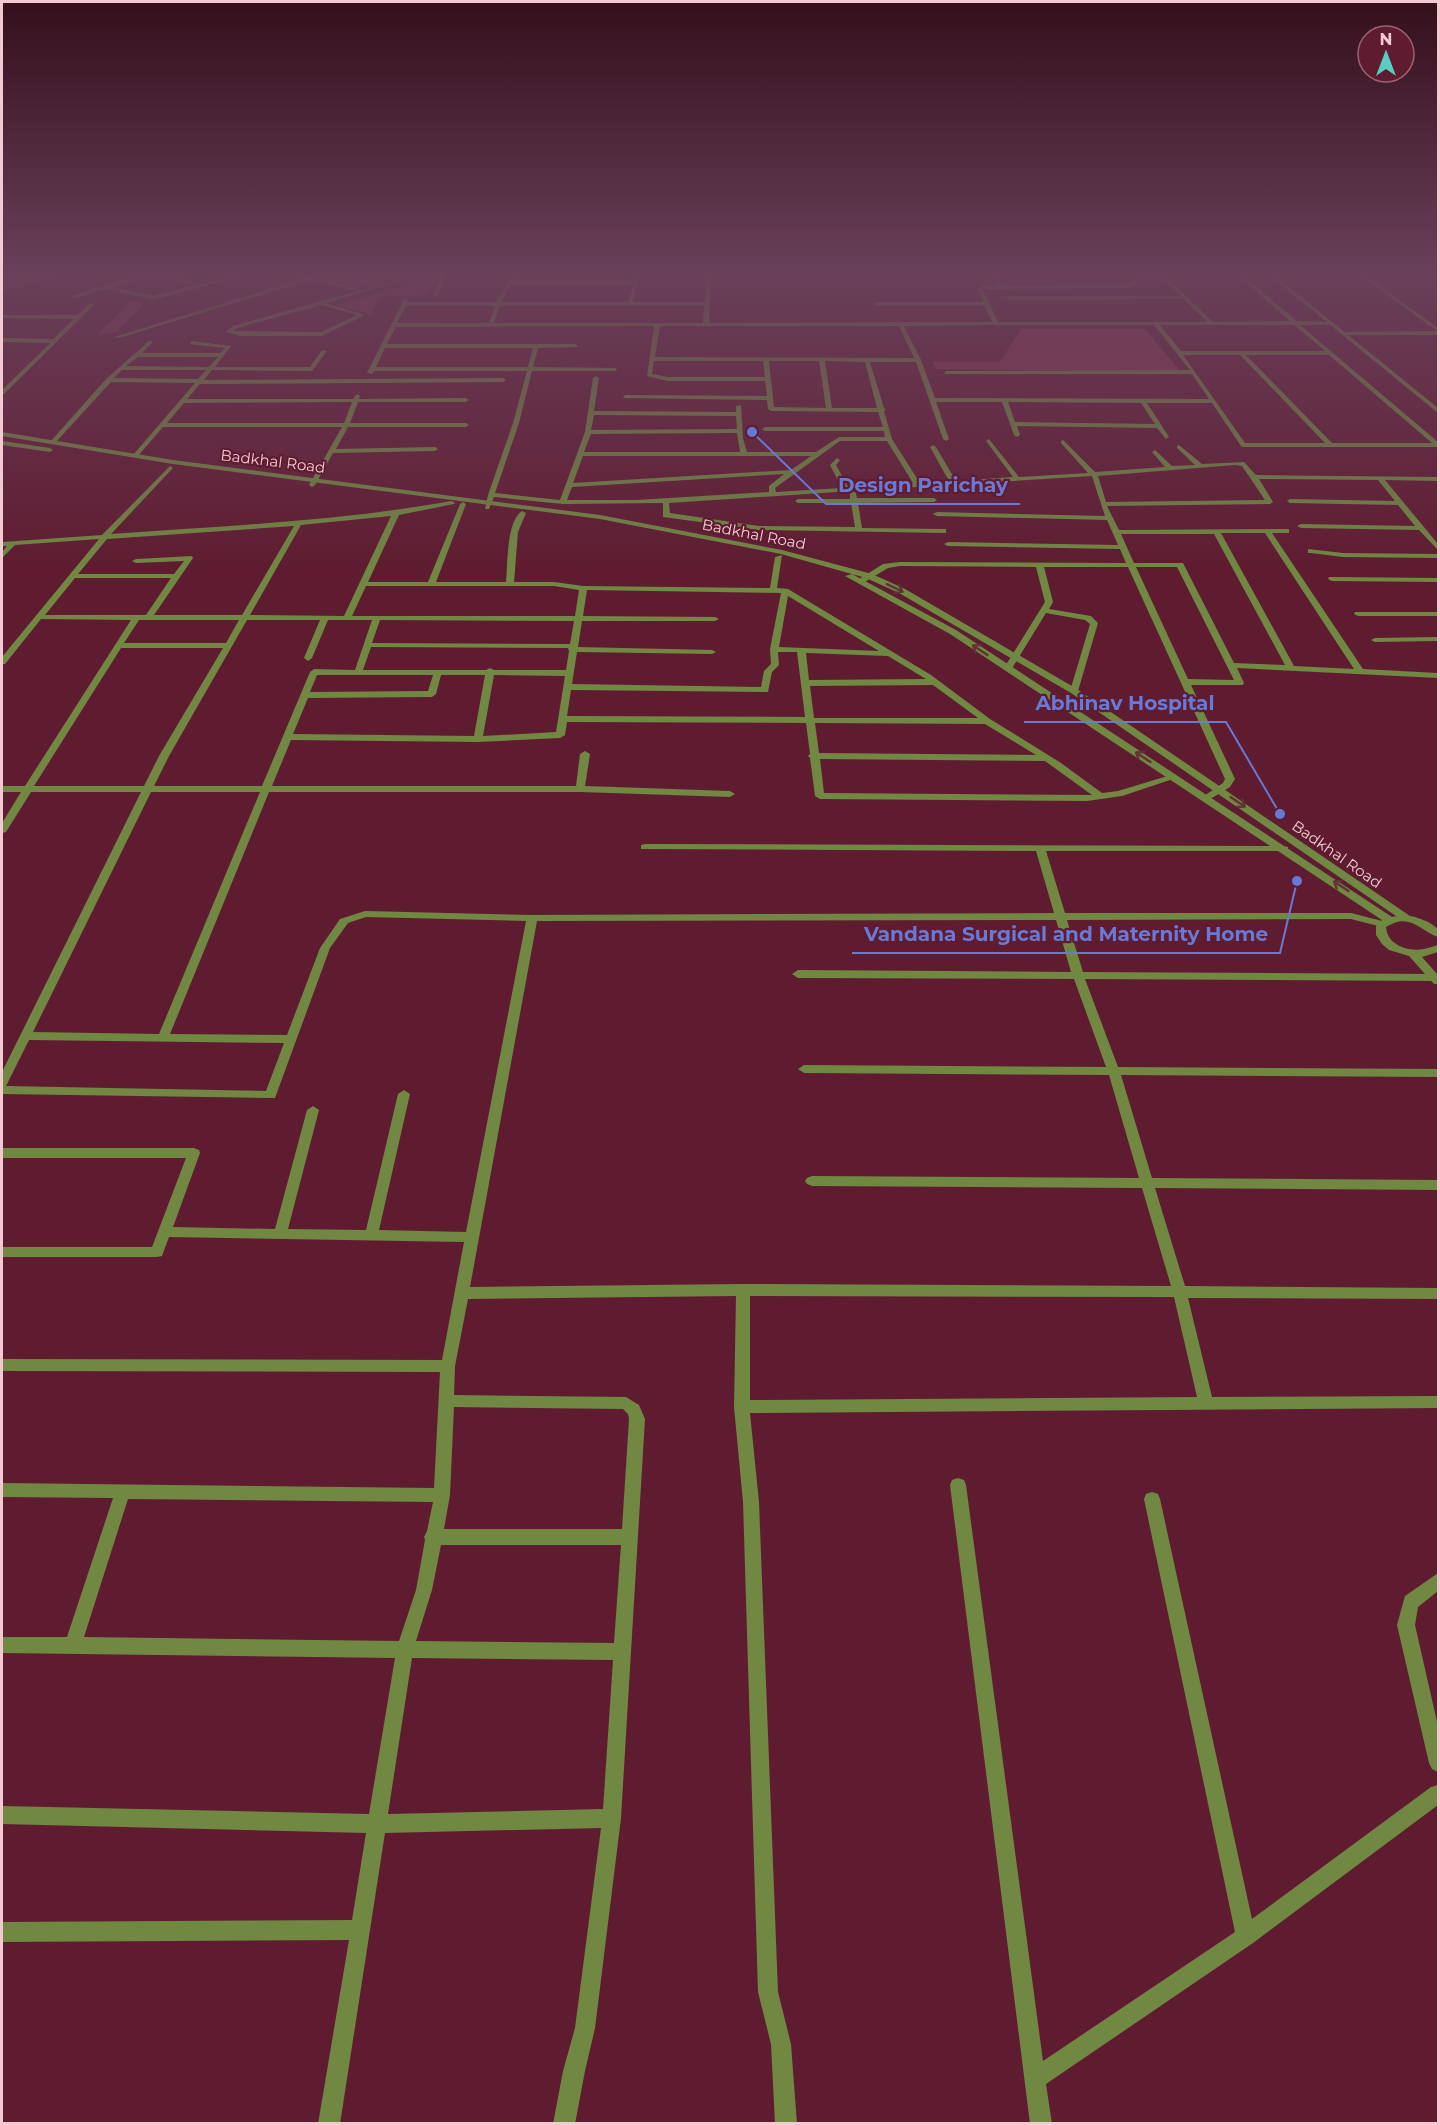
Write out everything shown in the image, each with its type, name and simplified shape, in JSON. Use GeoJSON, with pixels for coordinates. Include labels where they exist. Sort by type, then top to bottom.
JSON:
{"type":"FeatureCollection","features":[{"type":"Feature","properties":{"kind":"street"},"geometry":{"type":"LineString","coordinates":[[3,391],[25,369]]}},
{"type":"Feature","properties":{"kind":"street"},"geometry":{"type":"LineString","coordinates":[[53,442],[119,369]]}},
{"type":"Feature","properties":{"kind":"street"},"geometry":{"type":"LineString","coordinates":[[135,456],[211,369]]}},
{"type":"Feature","properties":{"kind":"street"},"geometry":{"type":"LineString","coordinates":[[313,482],[346,425],[355,400],[372,369]]}},
{"type":"Feature","properties":{"kind":"street"},"geometry":{"type":"LineString","coordinates":[[529,369],[516,423],[489,501],[666,503],[849,489],[1095,476],[1240,463],[1254,477],[1270,502],[1102,504]]}},
{"type":"Feature","properties":{"kind":"street"},"geometry":{"type":"LineString","coordinates":[[650,369],[649,375],[653,377],[769,379]]}},
{"type":"Feature","properties":{"kind":"street"},"geometry":{"type":"LineString","coordinates":[[767,369],[771,409],[883,410]]}},
{"type":"Feature","properties":{"kind":"street"},"geometry":{"type":"LineString","coordinates":[[823,369],[829,409]]}},
{"type":"Feature","properties":{"kind":"street"},"geometry":{"type":"LineString","coordinates":[[870,369],[883,410],[889,439],[918,486]]}},
{"type":"Feature","properties":{"kind":"street"},"geometry":{"type":"LineString","coordinates":[[921,369],[946,439]]}},
{"type":"Feature","properties":{"kind":"street"},"geometry":{"type":"LineString","coordinates":[[1192,369],[1243,445],[1438,445]]}},
{"type":"Feature","properties":{"kind":"street"},"geometry":{"type":"LineString","coordinates":[[1257,369],[1330,445]]}},
{"type":"Feature","properties":{"kind":"street"},"geometry":{"type":"LineString","coordinates":[[1351,369],[1438,445]]}},
{"type":"Feature","properties":{"kind":"street"},"geometry":{"type":"LineString","coordinates":[[1387,369],[1438,411]]}},
{"type":"Feature","properties":{"kind":"street"},"geometry":{"type":"LineString","coordinates":[[946,373],[1194,372]]}},
{"type":"Feature","properties":{"kind":"street"},"geometry":{"type":"LineString","coordinates":[[563,502],[571,485],[588,432],[596,378]]}},
{"type":"Feature","properties":{"kind":"street"},"geometry":{"type":"LineString","coordinates":[[108,380],[503,380]]}},
{"type":"Feature","properties":{"kind":"street"},"geometry":{"type":"LineString","coordinates":[[625,397],[770,398]]}},
{"type":"Feature","properties":{"kind":"street"},"geometry":{"type":"LineString","coordinates":[[182,401],[466,400]]}},
{"type":"Feature","properties":{"kind":"street"},"geometry":{"type":"LineString","coordinates":[[932,400],[1212,401]]}},
{"type":"Feature","properties":{"kind":"street"},"geometry":{"type":"LineString","coordinates":[[1004,400],[1017,435]]}},
{"type":"Feature","properties":{"kind":"street"},"geometry":{"type":"LineString","coordinates":[[1073,401],[1077,409]]}},
{"type":"Feature","properties":{"kind":"street"},"geometry":{"type":"LineString","coordinates":[[1144,402],[1166,437]]}},
{"type":"Feature","properties":{"kind":"street"},"geometry":{"type":"LineString","coordinates":[[739,406],[744,453]]}},
{"type":"Feature","properties":{"kind":"street"},"geometry":{"type":"LineString","coordinates":[[590,413],[740,414]]}},
{"type":"Feature","properties":{"kind":"street"},"geometry":{"type":"LineString","coordinates":[[1081,417],[1084,425]]}},
{"type":"Feature","properties":{"kind":"street"},"geometry":{"type":"LineString","coordinates":[[1013,424],[1159,426]]}},
{"type":"Feature","properties":{"kind":"street"},"geometry":{"type":"LineString","coordinates":[[161,425],[465,425]]}},
{"type":"Feature","properties":{"kind":"street"},"geometry":{"type":"LineString","coordinates":[[765,429],[886,429]]}},
{"type":"Feature","properties":{"kind":"street"},"geometry":{"type":"LineString","coordinates":[[588,432],[740,431]]}},
{"type":"Feature","properties":{"kind":"street","name":"Badkhal Road"},"geometry":{"type":"LineString","coordinates":[[2,434],[452,503],[489,501],[522,513],[779,557],[860,581],[953,632],[1284,849],[1386,922]]}},
{"type":"Feature","properties":{"kind":"street"},"geometry":{"type":"LineString","coordinates":[[773,495],[771,486],[839,439],[889,439]]}},
{"type":"Feature","properties":{"kind":"street"},"geometry":{"type":"LineString","coordinates":[[989,441],[1018,480]]}},
{"type":"Feature","properties":{"kind":"street"},"geometry":{"type":"LineString","coordinates":[[1063,442],[1095,476],[1102,504],[1230,779],[1227,785],[1207,798]]}},
{"type":"Feature","properties":{"kind":"street","name":"Badkhal Road"},"geometry":{"type":"LineString","coordinates":[[2,443],[170,468],[489,501],[600,517],[782,552],[869,576],[902,591],[1074,691],[1406,918],[1418,921],[1438,933]]}},
{"type":"Feature","properties":{"kind":"street"},"geometry":{"type":"LineString","coordinates":[[933,447],[954,484]]}},
{"type":"Feature","properties":{"kind":"street"},"geometry":{"type":"LineString","coordinates":[[1179,447],[1200,466]]}},
{"type":"Feature","properties":{"kind":"street"},"geometry":{"type":"LineString","coordinates":[[332,451],[435,449]]}},
{"type":"Feature","properties":{"kind":"street"},"geometry":{"type":"LineString","coordinates":[[1155,452],[1170,468]]}},
{"type":"Feature","properties":{"kind":"street"},"geometry":{"type":"LineString","coordinates":[[581,454],[816,454]]}},
{"type":"Feature","properties":{"kind":"street"},"geometry":{"type":"LineString","coordinates":[[837,460],[833,465],[855,501],[859,530]]}},
{"type":"Feature","properties":{"kind":"street"},"geometry":{"type":"LineString","coordinates":[[2,662],[106,536],[170,468]]}},
{"type":"Feature","properties":{"kind":"street"},"geometry":{"type":"LineString","coordinates":[[571,485],[791,472]]}},
{"type":"Feature","properties":{"kind":"street"},"geometry":{"type":"LineString","coordinates":[[1254,477],[1438,479]]}},
{"type":"Feature","properties":{"kind":"street"},"geometry":{"type":"LineString","coordinates":[[674,479],[677,502]]}},
{"type":"Feature","properties":{"kind":"street"},"geometry":{"type":"LineString","coordinates":[[1380,479],[1437,545]]}},
{"type":"Feature","properties":{"kind":"street"},"geometry":{"type":"LineString","coordinates":[[932,486],[937,514],[948,544],[950,563]]}},
{"type":"Feature","properties":{"kind":"street"},"geometry":{"type":"LineString","coordinates":[[798,501],[934,500]]}},
{"type":"Feature","properties":{"kind":"street"},"geometry":{"type":"LineString","coordinates":[[1290,501],[1400,502]]}},
{"type":"Feature","properties":{"kind":"street"},"geometry":{"type":"LineString","coordinates":[[2,544],[299,523],[396,513],[452,503]]}},
{"type":"Feature","properties":{"kind":"street"},"geometry":{"type":"LineString","coordinates":[[666,503],[666,515],[759,528],[943,531]]}},
{"type":"Feature","properties":{"kind":"street"},"geometry":{"type":"LineString","coordinates":[[431,584],[463,504]]}},
{"type":"Feature","properties":{"kind":"street"},"geometry":{"type":"LineString","coordinates":[[347,618],[396,513]]}},
{"type":"Feature","properties":{"kind":"street"},"geometry":{"type":"LineString","coordinates":[[510,584],[514,532],[522,513]]}},
{"type":"Feature","properties":{"kind":"street"},"geometry":{"type":"LineString","coordinates":[[937,514],[1110,518]]}},
{"type":"Feature","properties":{"kind":"street"},"geometry":{"type":"LineString","coordinates":[[2,1083],[147,789],[299,523]]}},
{"type":"Feature","properties":{"kind":"street"},"geometry":{"type":"LineString","coordinates":[[1302,526],[1422,528]]}},
{"type":"Feature","properties":{"kind":"street"},"geometry":{"type":"LineString","coordinates":[[1216,531],[1291,668]]}},
{"type":"Feature","properties":{"kind":"street"},"geometry":{"type":"LineString","coordinates":[[1267,531],[1360,671]]}},
{"type":"Feature","properties":{"kind":"street"},"geometry":{"type":"LineString","coordinates":[[1116,532],[1286,531]]}},
{"type":"Feature","properties":{"kind":"street"},"geometry":{"type":"LineString","coordinates":[[2,556],[12,544]]}},
{"type":"Feature","properties":{"kind":"street"},"geometry":{"type":"LineString","coordinates":[[948,544],[1123,547]]}},
{"type":"Feature","properties":{"kind":"street"},"geometry":{"type":"LineString","coordinates":[[1311,551],[1343,555],[1438,556]]}},
{"type":"Feature","properties":{"kind":"street"},"geometry":{"type":"LineString","coordinates":[[773,590],[779,557]]}},
{"type":"Feature","properties":{"kind":"street"},"geometry":{"type":"LineString","coordinates":[[136,561],[189,558],[148,618]]}},
{"type":"Feature","properties":{"kind":"street"},"geometry":{"type":"LineString","coordinates":[[860,581],[886,566],[950,563],[1180,565],[1240,683],[1185,682]]}},
{"type":"Feature","properties":{"kind":"street"},"geometry":{"type":"LineString","coordinates":[[1008,668],[1049,602],[1039,564]]}},
{"type":"Feature","properties":{"kind":"street"},"geometry":{"type":"LineString","coordinates":[[72,576],[177,576]]}},
{"type":"Feature","properties":{"kind":"street"},"geometry":{"type":"LineString","coordinates":[[1332,579],[1438,580]]}},
{"type":"Feature","properties":{"kind":"street"},"geometry":{"type":"LineString","coordinates":[[363,584],[510,584],[567,585],[582,588],[785,591],[935,682],[1100,796]]}},
{"type":"Feature","properties":{"kind":"street"},"geometry":{"type":"LineString","coordinates":[[287,737],[478,738],[560,735],[582,588]]}},
{"type":"Feature","properties":{"kind":"street"},"geometry":{"type":"LineString","coordinates":[[567,687],[765,690],[768,671],[775,665],[774,649],[785,591]]}},
{"type":"Feature","properties":{"kind":"street"},"geometry":{"type":"LineString","coordinates":[[1044,610],[1088,618],[1094,623],[1074,691]]}},
{"type":"Feature","properties":{"kind":"street"},"geometry":{"type":"LineString","coordinates":[[1358,614],[1438,614]]}},
{"type":"Feature","properties":{"kind":"street"},"geometry":{"type":"LineString","coordinates":[[38,617],[715,619]]}},
{"type":"Feature","properties":{"kind":"street"},"geometry":{"type":"LineString","coordinates":[[2,830],[136,618]]}},
{"type":"Feature","properties":{"kind":"street"},"geometry":{"type":"LineString","coordinates":[[308,658],[325,618]]}},
{"type":"Feature","properties":{"kind":"street"},"geometry":{"type":"LineString","coordinates":[[358,672],[377,618]]}},
{"type":"Feature","properties":{"kind":"street"},"geometry":{"type":"LineString","coordinates":[[1376,640],[1438,639]]}},
{"type":"Feature","properties":{"kind":"street"},"geometry":{"type":"LineString","coordinates":[[118,646],[230,645]]}},
{"type":"Feature","properties":{"kind":"street"},"geometry":{"type":"LineString","coordinates":[[368,645],[712,652]]}},
{"type":"Feature","properties":{"kind":"street"},"geometry":{"type":"LineString","coordinates":[[774,649],[891,654]]}},
{"type":"Feature","properties":{"kind":"street"},"geometry":{"type":"LineString","coordinates":[[801,650],[820,796],[1100,796],[1119,794],[1174,777]]}},
{"type":"Feature","properties":{"kind":"street"},"geometry":{"type":"LineString","coordinates":[[1231,665],[1438,676]]}},
{"type":"Feature","properties":{"kind":"street"},"geometry":{"type":"LineString","coordinates":[[304,695],[432,694],[438,671]]}},
{"type":"Feature","properties":{"kind":"street"},"geometry":{"type":"LineString","coordinates":[[478,738],[490,671]]}},
{"type":"Feature","properties":{"kind":"street"},"geometry":{"type":"LineString","coordinates":[[163,1037],[314,672],[569,673]]}},
{"type":"Feature","properties":{"kind":"street"},"geometry":{"type":"LineString","coordinates":[[804,683],[935,682]]}},
{"type":"Feature","properties":{"kind":"street"},"geometry":{"type":"LineString","coordinates":[[562,719],[987,720]]}},
{"type":"Feature","properties":{"kind":"street"},"geometry":{"type":"LineString","coordinates":[[580,789],[585,754]]}},
{"type":"Feature","properties":{"kind":"street"},"geometry":{"type":"LineString","coordinates":[[813,756],[1046,758]]}},
{"type":"Feature","properties":{"kind":"street"},"geometry":{"type":"LineString","coordinates":[[2,789],[580,789],[730,794]]}},
{"type":"Feature","properties":{"kind":"street"},"geometry":{"type":"LineString","coordinates":[[645,847],[1284,849]]}},
{"type":"Feature","properties":{"kind":"street"},"geometry":{"type":"LineString","coordinates":[[1040,848],[1078,975],[1113,1069],[1147,1182],[1180,1293],[1206,1403]]}},
{"type":"Feature","properties":{"kind":"street"},"geometry":{"type":"LineString","coordinates":[[2,1090],[271,1095],[325,948],[344,921],[353,916],[392,914],[532,918],[1351,915],[1386,922],[1406,918]]}},
{"type":"Feature","properties":{"kind":"street"},"geometry":{"type":"LineString","coordinates":[[329,2124],[405,1649],[424,1590],[432,1537],[442,1495],[448,1366],[532,918]]}},
{"type":"Feature","properties":{"kind":"street"},"geometry":{"type":"LineString","coordinates":[[1386,922],[1380,931],[1391,945],[1413,953],[1427,954],[1438,948]]}},
{"type":"Feature","properties":{"kind":"street"},"geometry":{"type":"LineString","coordinates":[[1413,953],[1437,979]]}},
{"type":"Feature","properties":{"kind":"street"},"geometry":{"type":"LineString","coordinates":[[798,974],[1437,979]]}},
{"type":"Feature","properties":{"kind":"street"},"geometry":{"type":"LineString","coordinates":[[26,1036],[292,1039]]}},
{"type":"Feature","properties":{"kind":"street"},"geometry":{"type":"LineString","coordinates":[[804,1070],[1113,1069],[1438,1073]]}},
{"type":"Feature","properties":{"kind":"street"},"geometry":{"type":"LineString","coordinates":[[371,1236],[404,1094]]}},
{"type":"Feature","properties":{"kind":"street"},"geometry":{"type":"LineString","coordinates":[[280,1234],[313,1110]]}},
{"type":"Feature","properties":{"kind":"street"},"geometry":{"type":"LineString","coordinates":[[2,1153],[194,1154],[157,1252],[2,1252]]}},
{"type":"Feature","properties":{"kind":"street"},"geometry":{"type":"LineString","coordinates":[[812,1181],[1438,1185]]}},
{"type":"Feature","properties":{"kind":"street"},"geometry":{"type":"LineString","coordinates":[[165,1232],[471,1238]]}},
{"type":"Feature","properties":{"kind":"street"},"geometry":{"type":"LineString","coordinates":[[461,1293],[743,1290],[1438,1293]]}},
{"type":"Feature","properties":{"kind":"street"},"geometry":{"type":"LineString","coordinates":[[743,1290],[742,1407],[751,1502],[768,1992],[781,2044],[786,2124]]}},
{"type":"Feature","properties":{"kind":"street"},"geometry":{"type":"LineString","coordinates":[[2,1365],[448,1366]]}},
{"type":"Feature","properties":{"kind":"street"},"geometry":{"type":"LineString","coordinates":[[447,1401],[626,1403],[634,1410],[637,1419],[612,1818],[585,2028],[564,2124]]}},
{"type":"Feature","properties":{"kind":"street"},"geometry":{"type":"LineString","coordinates":[[742,1407],[1438,1402]]}},
{"type":"Feature","properties":{"kind":"street"},"geometry":{"type":"LineString","coordinates":[[958,1485],[1041,2124]]}},
{"type":"Feature","properties":{"kind":"street"},"geometry":{"type":"LineString","coordinates":[[2,1490],[442,1495]]}},
{"type":"Feature","properties":{"kind":"street"},"geometry":{"type":"LineString","coordinates":[[73,1646],[123,1491]]}},
{"type":"Feature","properties":{"kind":"street"},"geometry":{"type":"LineString","coordinates":[[1152,1499],[1246,1936]]}},
{"type":"Feature","properties":{"kind":"street"},"geometry":{"type":"LineString","coordinates":[[432,1537],[630,1537]]}},
{"type":"Feature","properties":{"kind":"street"},"geometry":{"type":"LineString","coordinates":[[1438,1581],[1411,1602],[1406,1625],[1438,1763]]}},
{"type":"Feature","properties":{"kind":"street"},"geometry":{"type":"LineString","coordinates":[[2,1645],[623,1652]]}},
{"type":"Feature","properties":{"kind":"street"},"geometry":{"type":"LineString","coordinates":[[1035,2079],[1246,1936],[1438,1794]]}},
{"type":"Feature","properties":{"kind":"street"},"geometry":{"type":"LineString","coordinates":[[2,1815],[377,1824],[612,1818]]}},
{"type":"Feature","properties":{"kind":"street"},"geometry":{"type":"LineString","coordinates":[[2,1932],[360,1930]]}},
{"type":"Feature","properties":{"kind":"shaded area"},"geometry":{"type":"Polygon","coordinates":[[[957,369],[1178,369],[1180,371],[957,369]]]}},
{"type":"Feature","properties":{"kind":"place","name":"Design Parichay"},"geometry":{"type":"Point","coordinates":[752,432]}},
{"type":"Feature","properties":{"kind":"place","name":"Abhinav Hospital"},"geometry":{"type":"Point","coordinates":[1280,814]}},
{"type":"Feature","properties":{"kind":"place","name":"Vandana Surgical and Maternity Home"},"geometry":{"type":"Point","coordinates":[1297,881]}}]}
